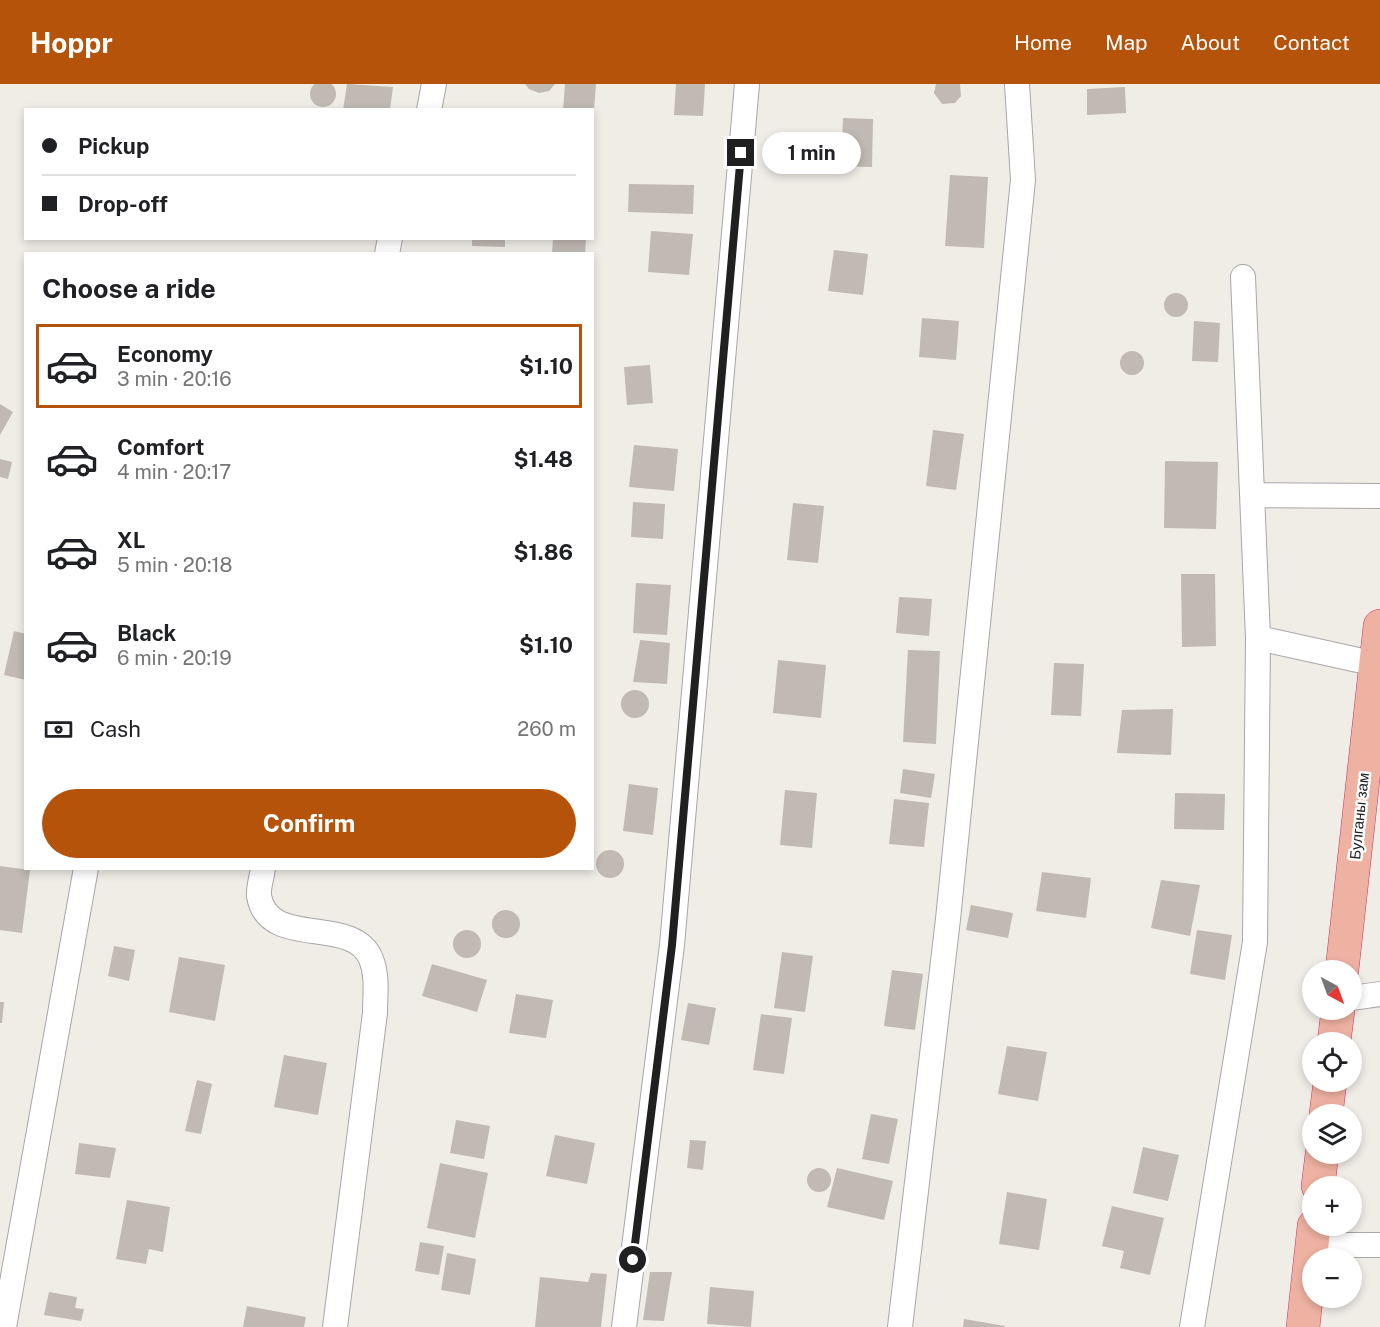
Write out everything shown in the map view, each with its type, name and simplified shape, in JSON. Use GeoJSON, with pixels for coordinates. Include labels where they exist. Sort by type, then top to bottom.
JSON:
{"type":"FeatureCollection","features":[{"type":"Feature","properties":{"kind":"highway","name":"Булганы зам"},"geometry":{"type":"LineString","coordinates":[[1343,960],[1380,626]]}},
{"type":"Feature","properties":{"kind":"highway"},"geometry":{"type":"LineString","coordinates":[[1303,1327],[1313,1236]]}},
{"type":"Feature","properties":{"kind":"street"},"geometry":{"type":"LineString","coordinates":[[429,108],[434,84]]}},
{"type":"Feature","properties":{"kind":"street"},"geometry":{"type":"LineString","coordinates":[[624,1327],[672,945],[747,84]]}},
{"type":"Feature","properties":{"kind":"street"},"geometry":{"type":"LineString","coordinates":[[900,1327],[948,920],[1023,180],[1017,84]]}},
{"type":"Feature","properties":{"kind":"street"},"geometry":{"type":"LineString","coordinates":[[1192,1327],[1255,942],[1258,638],[1243,277]]}},
{"type":"Feature","properties":{"kind":"street"},"geometry":{"type":"LineString","coordinates":[[1252,495],[1380,496]]}},
{"type":"Feature","properties":{"kind":"street"},"geometry":{"type":"LineString","coordinates":[[1258,638],[1376,664]]}},
{"type":"Feature","properties":{"kind":"street"},"geometry":{"type":"LineString","coordinates":[[3,1327],[86,870]]}},
{"type":"Feature","properties":{"kind":"street"},"geometry":{"type":"LineString","coordinates":[[263,870],[258,894],[264,912],[282,925],[353,939],[370,956],[376,975],[375,1013],[335,1327]]}},
{"type":"Feature","properties":{"kind":"street"},"geometry":{"type":"LineString","coordinates":[[1362,997],[1380,994]]}},
{"type":"Feature","properties":{"kind":"street"},"geometry":{"type":"LineString","coordinates":[[1320,1236],[1380,1245]]}},
{"type":"Feature","properties":{"kind":"building"},"geometry":{"type":"Polygon","coordinates":[[[323,81],[332,85],[336,94],[332,103],[323,107],[314,103],[310,94],[314,85],[323,81]]]}},
{"type":"Feature","properties":{"kind":"building"},"geometry":{"type":"Polygon","coordinates":[[[347,84],[393,87],[390,108],[343,108],[347,84]]]}},
{"type":"Feature","properties":{"kind":"building"},"geometry":{"type":"Polygon","coordinates":[[[525,84],[555,84],[549,91],[539,93],[529,89],[525,84]]]}},
{"type":"Feature","properties":{"kind":"building"},"geometry":{"type":"Polygon","coordinates":[[[565,84],[596,84],[594,110],[594,108],[563,108],[565,84]]]}},
{"type":"Feature","properties":{"kind":"building"},"geometry":{"type":"Polygon","coordinates":[[[676,84],[705,84],[703,116],[674,115],[676,84]]]}},
{"type":"Feature","properties":{"kind":"building"},"geometry":{"type":"Polygon","coordinates":[[[936,84],[960,84],[961,96],[955,103],[942,104],[934,93],[936,84]]]}},
{"type":"Feature","properties":{"kind":"building"},"geometry":{"type":"Polygon","coordinates":[[[1125,87],[1126,113],[1087,115],[1087,89],[1125,87]]]}},
{"type":"Feature","properties":{"kind":"building"},"geometry":{"type":"Polygon","coordinates":[[[843,118],[873,119],[872,167],[841,166],[843,118]]]}},
{"type":"Feature","properties":{"kind":"building"},"geometry":{"type":"Polygon","coordinates":[[[950,175],[988,177],[984,248],[945,246],[950,175]]]}},
{"type":"Feature","properties":{"kind":"building"},"geometry":{"type":"Polygon","coordinates":[[[629,184],[694,185],[693,214],[628,212],[629,184]]]}},
{"type":"Feature","properties":{"kind":"building"},"geometry":{"type":"Polygon","coordinates":[[[651,231],[693,234],[689,275],[648,272],[651,231]]]}},
{"type":"Feature","properties":{"kind":"building"},"geometry":{"type":"Polygon","coordinates":[[[472,240],[505,240],[505,247],[472,246],[472,240]]]}},
{"type":"Feature","properties":{"kind":"building"},"geometry":{"type":"Polygon","coordinates":[[[553,240],[586,240],[585,252],[552,252],[553,240]]]}},
{"type":"Feature","properties":{"kind":"building"},"geometry":{"type":"Polygon","coordinates":[[[834,250],[868,254],[863,295],[828,291],[834,250]]]}},
{"type":"Feature","properties":{"kind":"building"},"geometry":{"type":"Polygon","coordinates":[[[1176,293],[1185,296],[1188,305],[1185,314],[1176,317],[1167,314],[1164,305],[1167,296],[1176,293]]]}},
{"type":"Feature","properties":{"kind":"building"},"geometry":{"type":"Polygon","coordinates":[[[922,318],[959,321],[956,360],[919,357],[922,318]]]}},
{"type":"Feature","properties":{"kind":"building"},"geometry":{"type":"Polygon","coordinates":[[[1194,321],[1220,323],[1218,362],[1192,361],[1194,321]]]}},
{"type":"Feature","properties":{"kind":"building"},"geometry":{"type":"Polygon","coordinates":[[[1132,351],[1141,354],[1144,363],[1141,372],[1132,375],[1123,372],[1120,363],[1123,354],[1132,351]]]}},
{"type":"Feature","properties":{"kind":"building"},"geometry":{"type":"Polygon","coordinates":[[[650,365],[653,403],[627,405],[624,367],[650,365]]]}},
{"type":"Feature","properties":{"kind":"building"},"geometry":{"type":"Polygon","coordinates":[[[0,404],[13,412],[0,435],[0,404]]]}},
{"type":"Feature","properties":{"kind":"building"},"geometry":{"type":"Polygon","coordinates":[[[933,430],[964,434],[956,490],[926,486],[933,430]]]}},
{"type":"Feature","properties":{"kind":"building"},"geometry":{"type":"Polygon","coordinates":[[[634,445],[678,449],[674,491],[629,487],[634,445]]]}},
{"type":"Feature","properties":{"kind":"building"},"geometry":{"type":"Polygon","coordinates":[[[0,459],[12,462],[8,479],[0,477],[0,459]]]}},
{"type":"Feature","properties":{"kind":"building"},"geometry":{"type":"Polygon","coordinates":[[[1165,461],[1218,462],[1216,529],[1164,528],[1165,461]]]}},
{"type":"Feature","properties":{"kind":"building"},"geometry":{"type":"Polygon","coordinates":[[[633,502],[665,504],[663,539],[631,537],[633,502]]]}},
{"type":"Feature","properties":{"kind":"building"},"geometry":{"type":"Polygon","coordinates":[[[793,503],[824,506],[818,563],[787,560],[793,503]]]}},
{"type":"Feature","properties":{"kind":"building"},"geometry":{"type":"Polygon","coordinates":[[[1181,574],[1215,574],[1216,646],[1182,647],[1181,574]]]}},
{"type":"Feature","properties":{"kind":"building"},"geometry":{"type":"Polygon","coordinates":[[[636,583],[671,585],[667,635],[633,633],[636,583]]]}},
{"type":"Feature","properties":{"kind":"building"},"geometry":{"type":"Polygon","coordinates":[[[899,597],[932,599],[929,636],[896,633],[899,597]]]}},
{"type":"Feature","properties":{"kind":"building"},"geometry":{"type":"Polygon","coordinates":[[[14,631],[24,634],[24,680],[4,675],[14,631]]]}},
{"type":"Feature","properties":{"kind":"building"},"geometry":{"type":"Polygon","coordinates":[[[640,640],[670,643],[667,684],[633,682],[640,640]]]}},
{"type":"Feature","properties":{"kind":"building"},"geometry":{"type":"Polygon","coordinates":[[[908,650],[940,651],[936,744],[903,742],[908,650]]]}},
{"type":"Feature","properties":{"kind":"building"},"geometry":{"type":"Polygon","coordinates":[[[778,660],[826,665],[821,718],[773,713],[778,660]]]}},
{"type":"Feature","properties":{"kind":"building"},"geometry":{"type":"Polygon","coordinates":[[[1054,663],[1084,664],[1081,716],[1051,715],[1054,663]]]}},
{"type":"Feature","properties":{"kind":"building"},"geometry":{"type":"Polygon","coordinates":[[[635,690],[645,694],[649,704],[645,714],[635,718],[625,714],[621,704],[625,694],[635,690]]]}},
{"type":"Feature","properties":{"kind":"building"},"geometry":{"type":"Polygon","coordinates":[[[1173,709],[1171,755],[1117,753],[1122,710],[1173,709]]]}},
{"type":"Feature","properties":{"kind":"building"},"geometry":{"type":"Polygon","coordinates":[[[903,769],[935,774],[931,798],[900,793],[903,769]]]}},
{"type":"Feature","properties":{"kind":"building"},"geometry":{"type":"Polygon","coordinates":[[[629,784],[658,788],[653,835],[623,831],[629,784]]]}},
{"type":"Feature","properties":{"kind":"building"},"geometry":{"type":"Polygon","coordinates":[[[785,790],[817,793],[812,848],[780,845],[785,790]]]}},
{"type":"Feature","properties":{"kind":"building"},"geometry":{"type":"Polygon","coordinates":[[[1175,793],[1225,794],[1224,830],[1174,829],[1175,793]]]}},
{"type":"Feature","properties":{"kind":"building"},"geometry":{"type":"Polygon","coordinates":[[[894,799],[929,803],[924,847],[889,844],[894,799]]]}},
{"type":"Feature","properties":{"kind":"building"},"geometry":{"type":"Polygon","coordinates":[[[610,850],[620,854],[624,864],[620,874],[610,878],[600,874],[596,864],[600,854],[610,850]]]}},
{"type":"Feature","properties":{"kind":"building"},"geometry":{"type":"Polygon","coordinates":[[[0,866],[30,870],[22,933],[0,930],[0,866]]]}},
{"type":"Feature","properties":{"kind":"building"},"geometry":{"type":"Polygon","coordinates":[[[1042,872],[1091,878],[1086,918],[1036,911],[1042,872]]]}},
{"type":"Feature","properties":{"kind":"building"},"geometry":{"type":"Polygon","coordinates":[[[1161,880],[1200,885],[1190,936],[1151,928],[1161,880]]]}},
{"type":"Feature","properties":{"kind":"building"},"geometry":{"type":"Polygon","coordinates":[[[971,905],[1013,913],[1008,938],[966,930],[971,905]]]}},
{"type":"Feature","properties":{"kind":"building"},"geometry":{"type":"Polygon","coordinates":[[[506,910],[516,914],[520,924],[516,934],[506,938],[496,934],[492,924],[496,914],[506,910]]]}},
{"type":"Feature","properties":{"kind":"building"},"geometry":{"type":"Polygon","coordinates":[[[467,930],[477,934],[481,944],[477,954],[467,958],[457,954],[453,944],[457,934],[467,930]]]}},
{"type":"Feature","properties":{"kind":"building"},"geometry":{"type":"Polygon","coordinates":[[[1197,930],[1232,935],[1225,980],[1190,974],[1197,930]]]}},
{"type":"Feature","properties":{"kind":"building"},"geometry":{"type":"Polygon","coordinates":[[[114,946],[135,950],[129,981],[108,976],[114,946]]]}},
{"type":"Feature","properties":{"kind":"building"},"geometry":{"type":"Polygon","coordinates":[[[782,952],[813,956],[805,1012],[774,1008],[782,952]]]}},
{"type":"Feature","properties":{"kind":"building"},"geometry":{"type":"Polygon","coordinates":[[[179,957],[225,965],[215,1021],[169,1012],[179,957]]]}},
{"type":"Feature","properties":{"kind":"building"},"geometry":{"type":"Polygon","coordinates":[[[432,964],[487,980],[477,1012],[422,996],[432,964]]]}},
{"type":"Feature","properties":{"kind":"building"},"geometry":{"type":"Polygon","coordinates":[[[892,970],[923,974],[915,1030],[884,1026],[892,970]]]}},
{"type":"Feature","properties":{"kind":"building"},"geometry":{"type":"Polygon","coordinates":[[[516,994],[553,1000],[546,1038],[509,1033],[516,994]]]}},
{"type":"Feature","properties":{"kind":"building"},"geometry":{"type":"Polygon","coordinates":[[[0,1002],[4,1002],[2,1023],[0,1023],[0,1002]]]}},
{"type":"Feature","properties":{"kind":"building"},"geometry":{"type":"Polygon","coordinates":[[[688,1003],[716,1008],[709,1045],[681,1040],[688,1003]]]}},
{"type":"Feature","properties":{"kind":"building"},"geometry":{"type":"Polygon","coordinates":[[[761,1014],[792,1018],[784,1074],[753,1070],[761,1014]]]}},
{"type":"Feature","properties":{"kind":"building"},"geometry":{"type":"Polygon","coordinates":[[[1007,1046],[1047,1052],[1038,1101],[998,1094],[1007,1046]]]}},
{"type":"Feature","properties":{"kind":"building"},"geometry":{"type":"Polygon","coordinates":[[[284,1055],[327,1063],[318,1115],[274,1107],[284,1055]]]}},
{"type":"Feature","properties":{"kind":"building"},"geometry":{"type":"Polygon","coordinates":[[[197,1080],[212,1084],[201,1134],[185,1131],[197,1080]]]}},
{"type":"Feature","properties":{"kind":"building"},"geometry":{"type":"Polygon","coordinates":[[[871,1114],[898,1119],[889,1164],[862,1159],[871,1114]]]}},
{"type":"Feature","properties":{"kind":"building"},"geometry":{"type":"Polygon","coordinates":[[[456,1120],[490,1126],[484,1159],[450,1153],[456,1120]]]}},
{"type":"Feature","properties":{"kind":"building"},"geometry":{"type":"Polygon","coordinates":[[[555,1135],[595,1143],[587,1184],[546,1176],[555,1135]]]}},
{"type":"Feature","properties":{"kind":"building"},"geometry":{"type":"Polygon","coordinates":[[[690,1140],[706,1141],[703,1170],[687,1168],[690,1140]]]}},
{"type":"Feature","properties":{"kind":"building"},"geometry":{"type":"Polygon","coordinates":[[[79,1143],[116,1148],[110,1178],[75,1174],[79,1143]]]}},
{"type":"Feature","properties":{"kind":"building"},"geometry":{"type":"Polygon","coordinates":[[[1143,1147],[1179,1155],[1168,1201],[1133,1193],[1143,1147]]]}},
{"type":"Feature","properties":{"kind":"building"},"geometry":{"type":"Polygon","coordinates":[[[440,1163],[488,1173],[475,1238],[427,1228],[440,1163]]]}},
{"type":"Feature","properties":{"kind":"building"},"geometry":{"type":"Polygon","coordinates":[[[819,1168],[828,1171],[831,1180],[828,1189],[819,1192],[810,1189],[807,1180],[810,1171],[819,1168]]]}},
{"type":"Feature","properties":{"kind":"building"},"geometry":{"type":"Polygon","coordinates":[[[837,1168],[893,1181],[884,1220],[827,1207],[837,1168]]]}},
{"type":"Feature","properties":{"kind":"building"},"geometry":{"type":"Polygon","coordinates":[[[1007,1192],[1047,1199],[1039,1250],[999,1244],[1007,1192]]]}},
{"type":"Feature","properties":{"kind":"building"},"geometry":{"type":"Polygon","coordinates":[[[127,1200],[170,1207],[163,1252],[149,1249],[146,1264],[116,1259],[127,1200]]]}},
{"type":"Feature","properties":{"kind":"building"},"geometry":{"type":"Polygon","coordinates":[[[1112,1206],[1164,1218],[1150,1275],[1120,1268],[1124,1251],[1102,1246],[1112,1206]]]}},
{"type":"Feature","properties":{"kind":"building"},"geometry":{"type":"Polygon","coordinates":[[[420,1242],[444,1246],[439,1275],[415,1271],[420,1242]]]}},
{"type":"Feature","properties":{"kind":"building"},"geometry":{"type":"Polygon","coordinates":[[[447,1253],[476,1259],[470,1295],[441,1290],[447,1253]]]}},
{"type":"Feature","properties":{"kind":"building"},"geometry":{"type":"Polygon","coordinates":[[[650,1272],[672,1272],[664,1321],[643,1320],[650,1272]]]}},
{"type":"Feature","properties":{"kind":"building"},"geometry":{"type":"Polygon","coordinates":[[[591,1273],[607,1274],[601,1327],[535,1327],[540,1277],[588,1282],[591,1273]]]}},
{"type":"Feature","properties":{"kind":"building"},"geometry":{"type":"Polygon","coordinates":[[[710,1287],[754,1291],[751,1327],[707,1324],[710,1287]]]}},
{"type":"Feature","properties":{"kind":"building"},"geometry":{"type":"Polygon","coordinates":[[[49,1292],[77,1297],[75,1308],[84,1309],[81,1321],[44,1315],[49,1292]]]}},
{"type":"Feature","properties":{"kind":"building"},"geometry":{"type":"Polygon","coordinates":[[[247,1306],[306,1317],[304,1327],[243,1327],[247,1306]]]}},
{"type":"Feature","properties":{"kind":"building"},"geometry":{"type":"Polygon","coordinates":[[[964,1319],[1005,1326],[1005,1327],[963,1327],[964,1319]]]}},
{"type":"Feature","properties":{"kind":"route"},"geometry":{"type":"LineString","coordinates":[[633,1260],[672,945],[741,153]]}}]}
